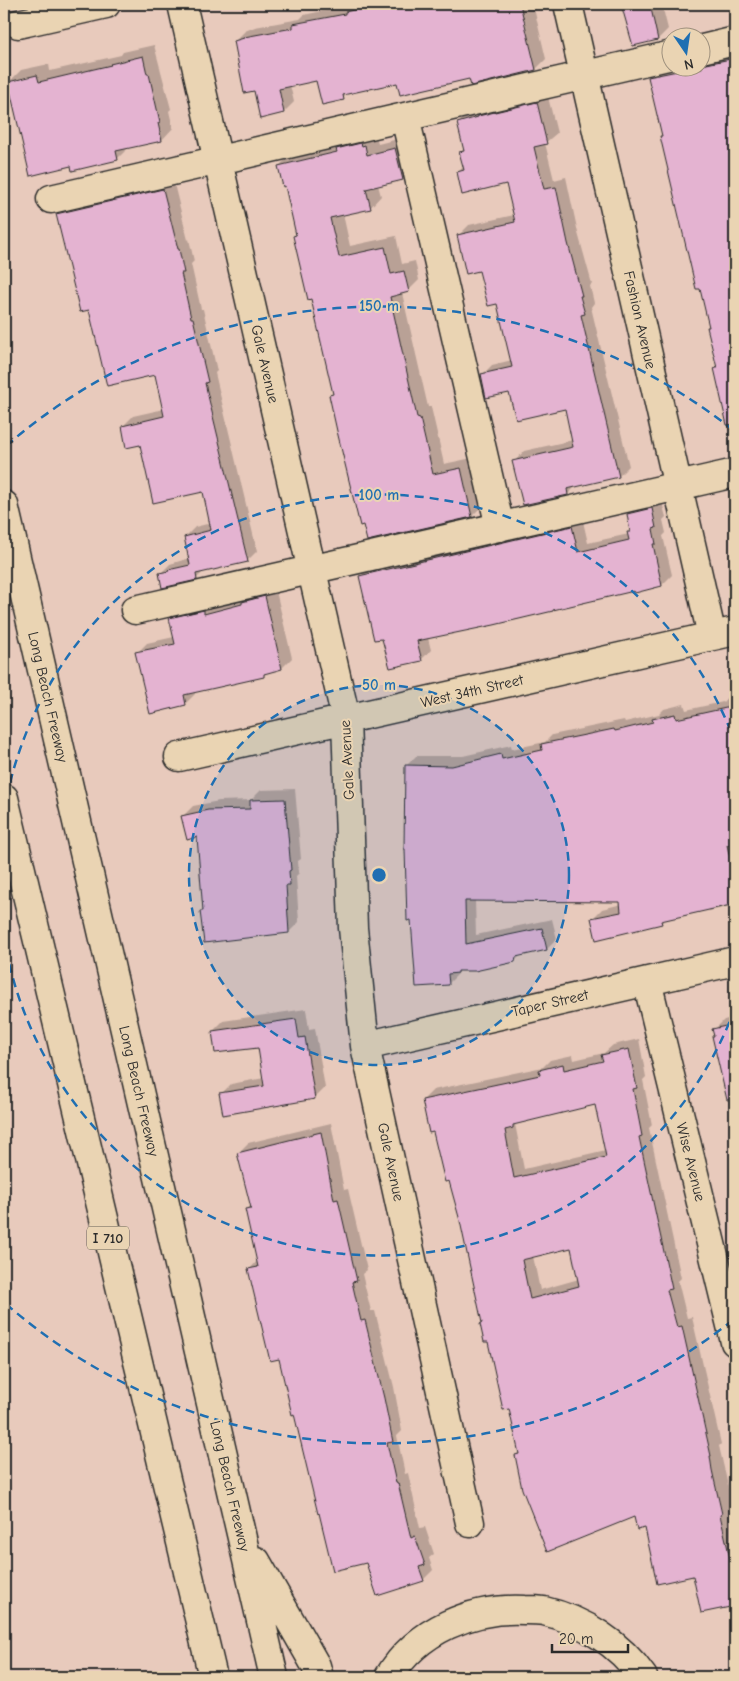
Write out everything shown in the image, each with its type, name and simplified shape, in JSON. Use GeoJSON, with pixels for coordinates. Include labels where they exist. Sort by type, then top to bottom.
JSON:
{"type":"FeatureCollection","features":[{"type":"Feature","properties":{"kind":"main road"},"geometry":{"type":"LineString","coordinates":[[18,24],[106,4]]}},
{"type":"Feature","properties":{"kind":"main road","name":"Gale Avenue"},"geometry":{"type":"LineString","coordinates":[[182,4],[346,719],[353,928],[365,1046],[470,1523]]}},
{"type":"Feature","properties":{"kind":"main road","name":"Fashion Avenue"},"geometry":{"type":"LineString","coordinates":[[568,4],[678,486],[724,634]]}},
{"type":"Feature","properties":{"kind":"main road"},"geometry":{"type":"LineString","coordinates":[[712,46],[735,41]]}},
{"type":"Feature","properties":{"kind":"main road"},"geometry":{"type":"LineString","coordinates":[[51,199],[662,58]]}},
{"type":"Feature","properties":{"kind":"main road"},"geometry":{"type":"LineString","coordinates":[[405,117],[500,527]]}},
{"type":"Feature","properties":{"kind":"main road"},"geometry":{"type":"LineString","coordinates":[[135,610],[735,473]]}},
{"type":"Feature","properties":{"kind":"main road","name":"Long Beach Freeway"},"geometry":{"type":"LineString","coordinates":[[4,506],[274,1677]]}},
{"type":"Feature","properties":{"kind":"main road","name":"West 34th Street"},"geometry":{"type":"LineString","coordinates":[[179,757],[724,634]]}},
{"type":"Feature","properties":{"kind":"main road","name":"I 710"},"geometry":{"type":"LineString","coordinates":[[4,798],[212,1677]]}},
{"type":"Feature","properties":{"kind":"main road","name":"Taper Street"},"geometry":{"type":"LineString","coordinates":[[365,1046],[735,960]]}},
{"type":"Feature","properties":{"kind":"main road","name":"Wise Avenue"},"geometry":{"type":"LineString","coordinates":[[647,981],[735,1342]]}},
{"type":"Feature","properties":{"kind":"main road"},"geometry":{"type":"LineString","coordinates":[[242,1536],[316,1666],[319,1677]]}},
{"type":"Feature","properties":{"kind":"main road"},"geometry":{"type":"LineString","coordinates":[[389,1677],[395,1667],[412,1648],[435,1631],[463,1618],[506,1609],[543,1611],[601,1635],[623,1654],[643,1677]]}},
{"type":"Feature","properties":{"kind":"building"},"geometry":{"type":"Polygon","coordinates":[[[379,4],[520,4],[536,70],[471,86],[469,79],[400,95],[397,83],[343,95],[344,100],[322,105],[316,81],[279,89],[284,113],[260,119],[254,91],[244,93],[234,41],[244,37],[293,28],[293,24],[345,14],[345,12],[379,4]]]}},
{"type":"Feature","properties":{"kind":"building"},"geometry":{"type":"Polygon","coordinates":[[[621,4],[650,4],[658,40],[633,46],[621,4]]]}},
{"type":"Feature","properties":{"kind":"building"},"geometry":{"type":"Polygon","coordinates":[[[143,56],[160,122],[158,123],[162,141],[116,151],[118,160],[72,171],[71,166],[30,176],[8,82],[37,75],[39,82],[143,56]]]}},
{"type":"Feature","properties":{"kind":"building"},"geometry":{"type":"Polygon","coordinates":[[[735,58],[735,424],[727,425],[714,368],[717,368],[707,327],[709,327],[700,289],[696,289],[648,77],[662,74],[662,78],[712,78],[712,63],[735,58]]]}},
{"type":"Feature","properties":{"kind":"building"},"geometry":{"type":"Polygon","coordinates":[[[537,102],[547,144],[534,147],[544,189],[556,187],[582,296],[580,296],[585,314],[581,315],[619,477],[567,489],[568,495],[523,505],[512,461],[573,447],[565,409],[516,420],[509,393],[486,398],[481,374],[512,367],[497,304],[488,306],[479,271],[466,274],[457,235],[515,222],[506,184],[462,195],[457,172],[464,170],[459,152],[464,151],[457,123],[537,102]]]}},
{"type":"Feature","properties":{"kind":"building"},"geometry":{"type":"Polygon","coordinates":[[[361,143],[362,146],[365,145],[367,155],[395,148],[403,180],[366,189],[371,209],[330,218],[339,257],[385,247],[391,274],[404,271],[409,292],[390,297],[417,417],[420,418],[433,474],[461,468],[472,517],[367,541],[363,525],[360,526],[337,431],[329,395],[333,394],[311,299],[308,300],[293,236],[296,235],[285,186],[283,187],[278,166],[337,152],[336,149],[361,143]]]}},
{"type":"Feature","properties":{"kind":"building"},"geometry":{"type":"Polygon","coordinates":[[[163,189],[179,249],[184,273],[181,273],[208,382],[205,383],[248,562],[196,574],[197,580],[162,588],[159,573],[190,565],[184,537],[211,530],[203,492],[153,503],[140,445],[126,448],[122,426],[164,416],[155,375],[107,386],[89,310],[80,312],[56,214],[163,189]]]}},
{"type":"Feature","properties":{"kind":"building"},"geometry":{"type":"Polygon","coordinates":[[[652,508],[656,528],[653,529],[656,544],[653,544],[662,586],[417,641],[422,661],[390,668],[382,639],[374,640],[359,576],[572,526],[578,552],[629,540],[627,532],[630,532],[627,514],[652,508]]]}},
{"type":"Feature","properties":{"kind":"building"},"geometry":{"type":"Polygon","coordinates":[[[265,596],[282,669],[264,674],[264,677],[184,695],[186,705],[150,714],[135,652],[175,644],[169,618],[204,610],[204,614],[265,596]]]}},
{"type":"Feature","properties":{"kind":"building"},"geometry":{"type":"Polygon","coordinates":[[[735,706],[735,843],[727,845],[735,881],[735,904],[661,921],[662,924],[596,940],[591,918],[621,912],[620,902],[465,901],[466,944],[542,928],[547,950],[516,957],[515,962],[475,971],[458,971],[458,973],[448,974],[449,985],[416,987],[411,920],[407,921],[404,849],[405,765],[452,766],[501,754],[502,759],[542,750],[541,744],[614,729],[615,731],[653,722],[652,719],[675,714],[676,719],[735,706]]]}},
{"type":"Feature","properties":{"kind":"building"},"geometry":{"type":"Polygon","coordinates":[[[285,799],[291,870],[289,871],[290,885],[286,885],[289,933],[204,943],[200,911],[203,911],[197,837],[187,840],[181,816],[208,810],[250,809],[250,800],[285,799]]]}},
{"type":"Feature","properties":{"kind":"building"},"geometry":{"type":"Polygon","coordinates":[[[296,1019],[299,1038],[305,1037],[315,1099],[223,1115],[219,1093],[264,1086],[258,1048],[215,1053],[212,1031],[296,1019]]]}},
{"type":"Feature","properties":{"kind":"building"},"geometry":{"type":"Polygon","coordinates":[[[735,1024],[735,1099],[727,1100],[712,1029],[735,1024]]]}},
{"type":"Feature","properties":{"kind":"building"},"geometry":{"type":"Polygon","coordinates":[[[629,1049],[637,1088],[633,1089],[642,1136],[639,1137],[672,1289],[667,1290],[677,1327],[682,1326],[711,1456],[712,1470],[722,1514],[720,1515],[730,1558],[735,1557],[735,1606],[701,1613],[693,1576],[657,1584],[645,1528],[637,1530],[634,1517],[547,1552],[522,1489],[515,1455],[519,1454],[509,1409],[503,1410],[488,1342],[484,1342],[480,1324],[482,1323],[460,1221],[449,1181],[445,1182],[433,1132],[429,1133],[422,1100],[540,1075],[539,1070],[563,1064],[564,1070],[603,1061],[601,1055],[629,1049]],[[595,1105],[513,1125],[513,1128],[505,1130],[514,1178],[606,1157],[595,1105]],[[571,1248],[522,1260],[530,1299],[579,1286],[571,1248]]]}},
{"type":"Feature","properties":{"kind":"building"},"geometry":{"type":"Polygon","coordinates":[[[321,1132],[334,1200],[338,1199],[357,1281],[352,1282],[361,1321],[365,1320],[384,1398],[393,1442],[387,1443],[396,1483],[398,1483],[411,1538],[415,1536],[425,1565],[419,1567],[424,1581],[377,1596],[366,1563],[333,1571],[279,1359],[270,1361],[248,1269],[258,1267],[245,1209],[251,1208],[237,1153],[321,1132]]]}}]}
